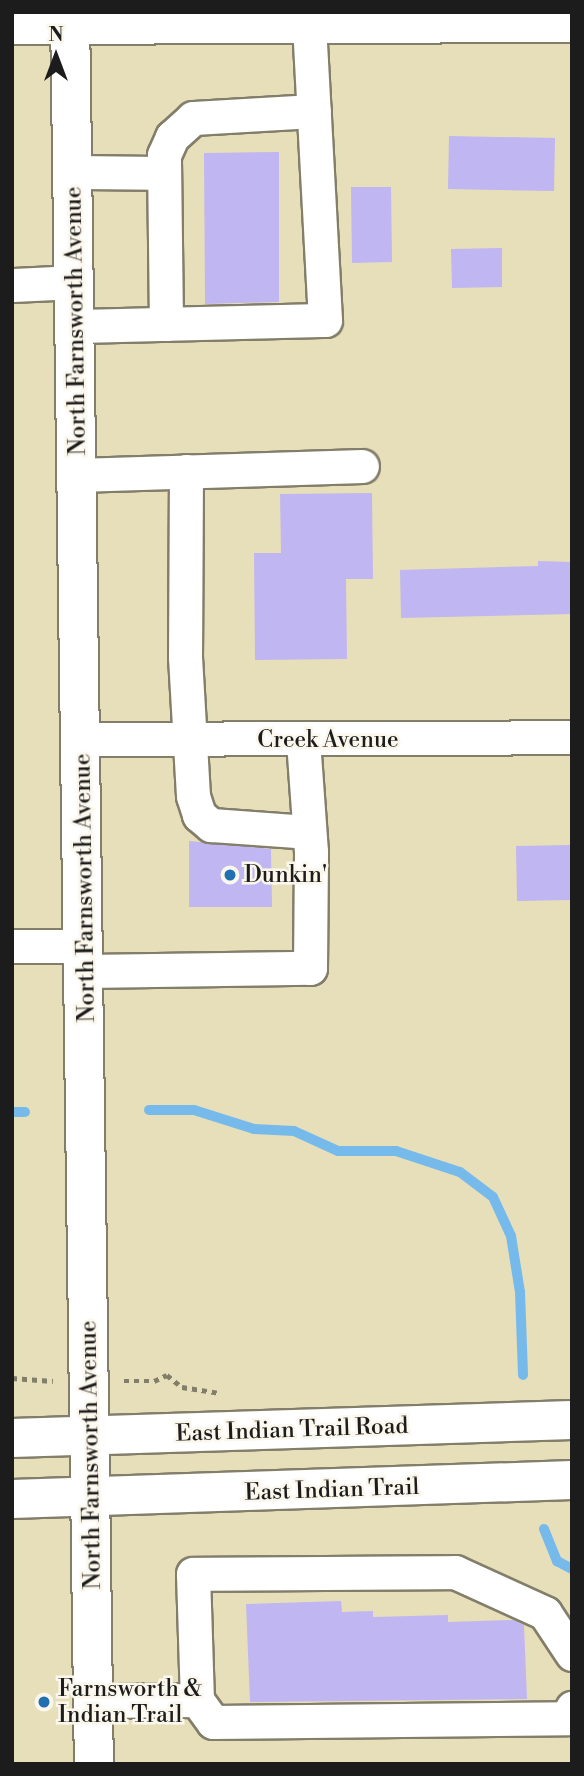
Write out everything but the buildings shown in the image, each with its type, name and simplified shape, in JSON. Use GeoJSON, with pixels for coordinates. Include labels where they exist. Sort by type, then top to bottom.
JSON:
{"type":"FeatureCollection","features":[{"type":"Feature","properties":{"kind":"main road","name":"North Farnsworth Avenue"},"geometry":{"type":"LineString","coordinates":[[70,19],[83,739],[94,1764]]}},
{"type":"Feature","properties":{"kind":"main road","name":"East Indian Trail Road"},"geometry":{"type":"LineString","coordinates":[[12,1438],[572,1420]]}},
{"type":"Feature","properties":{"kind":"main road","name":"East Indian Trail"},"geometry":{"type":"LineString","coordinates":[[91,1499],[572,1480]]}},
{"type":"Feature","properties":{"kind":"main road"},"geometry":{"type":"LineString","coordinates":[[12,1499],[91,1499]]}},
{"type":"Feature","properties":{"kind":"street"},"geometry":{"type":"LineString","coordinates":[[12,27],[70,19],[309,24],[346,18],[572,25]]}},
{"type":"Feature","properties":{"kind":"street"},"geometry":{"type":"LineString","coordinates":[[76,326],[325,320],[309,24]]}},
{"type":"Feature","properties":{"kind":"street"},"geometry":{"type":"LineString","coordinates":[[166,324],[164,155],[172,138],[193,118],[314,111]]}},
{"type":"Feature","properties":{"kind":"street"},"geometry":{"type":"LineString","coordinates":[[73,172],[164,173]]}},
{"type":"Feature","properties":{"kind":"street"},"geometry":{"type":"LineString","coordinates":[[12,285],[75,282]]}},
{"type":"Feature","properties":{"kind":"street"},"geometry":{"type":"LineString","coordinates":[[78,475],[362,466]]}},
{"type":"Feature","properties":{"kind":"street"},"geometry":{"type":"LineString","coordinates":[[186,471],[185,657],[192,740],[193,796],[199,815],[205,820],[244,830],[307,832]]}},
{"type":"Feature","properties":{"kind":"street","name":"Creek Avenue"},"geometry":{"type":"LineString","coordinates":[[83,739],[303,741],[572,737]]}},
{"type":"Feature","properties":{"kind":"street"},"geometry":{"type":"LineString","coordinates":[[12,946],[86,959],[310,968],[303,741]]}},
{"type":"Feature","properties":{"kind":"street"},"geometry":{"type":"LineString","coordinates":[[572,1654],[545,1613],[454,1572],[193,1574],[197,1700],[214,1722],[568,1718],[572,1708]]}},
{"type":"Feature","properties":{"kind":"street"},"geometry":{"type":"LineString","coordinates":[[93,1701],[197,1700]]}},
{"type":"Feature","properties":{"kind":"path"},"geometry":{"type":"LineString","coordinates":[[154,1381],[167,1375],[182,1387],[225,1394]]}},
{"type":"Feature","properties":{"kind":"path"},"geometry":{"type":"LineString","coordinates":[[12,1378],[22,1381]]}},
{"type":"Feature","properties":{"kind":"waterway"},"geometry":{"type":"LineString","coordinates":[[149,1110],[194,1110],[254,1129],[294,1131],[338,1151],[396,1151],[460,1172],[493,1197],[511,1236],[520,1292],[523,1375]]}},
{"type":"Feature","properties":{"kind":"waterway"},"geometry":{"type":"LineString","coordinates":[[12,1112],[25,1112]]}},
{"type":"Feature","properties":{"kind":"waterway"},"geometry":{"type":"LineString","coordinates":[[544,1529],[557,1561],[572,1569]]}},
{"type":"Feature","properties":{"kind":"place","name":"Dunkin'"},"geometry":{"type":"Point","coordinates":[230,875]}},
{"type":"Feature","properties":{"kind":"place","name":"Farnsworth & Indian Trail"},"geometry":{"type":"Point","coordinates":[44,1702]}}]}
